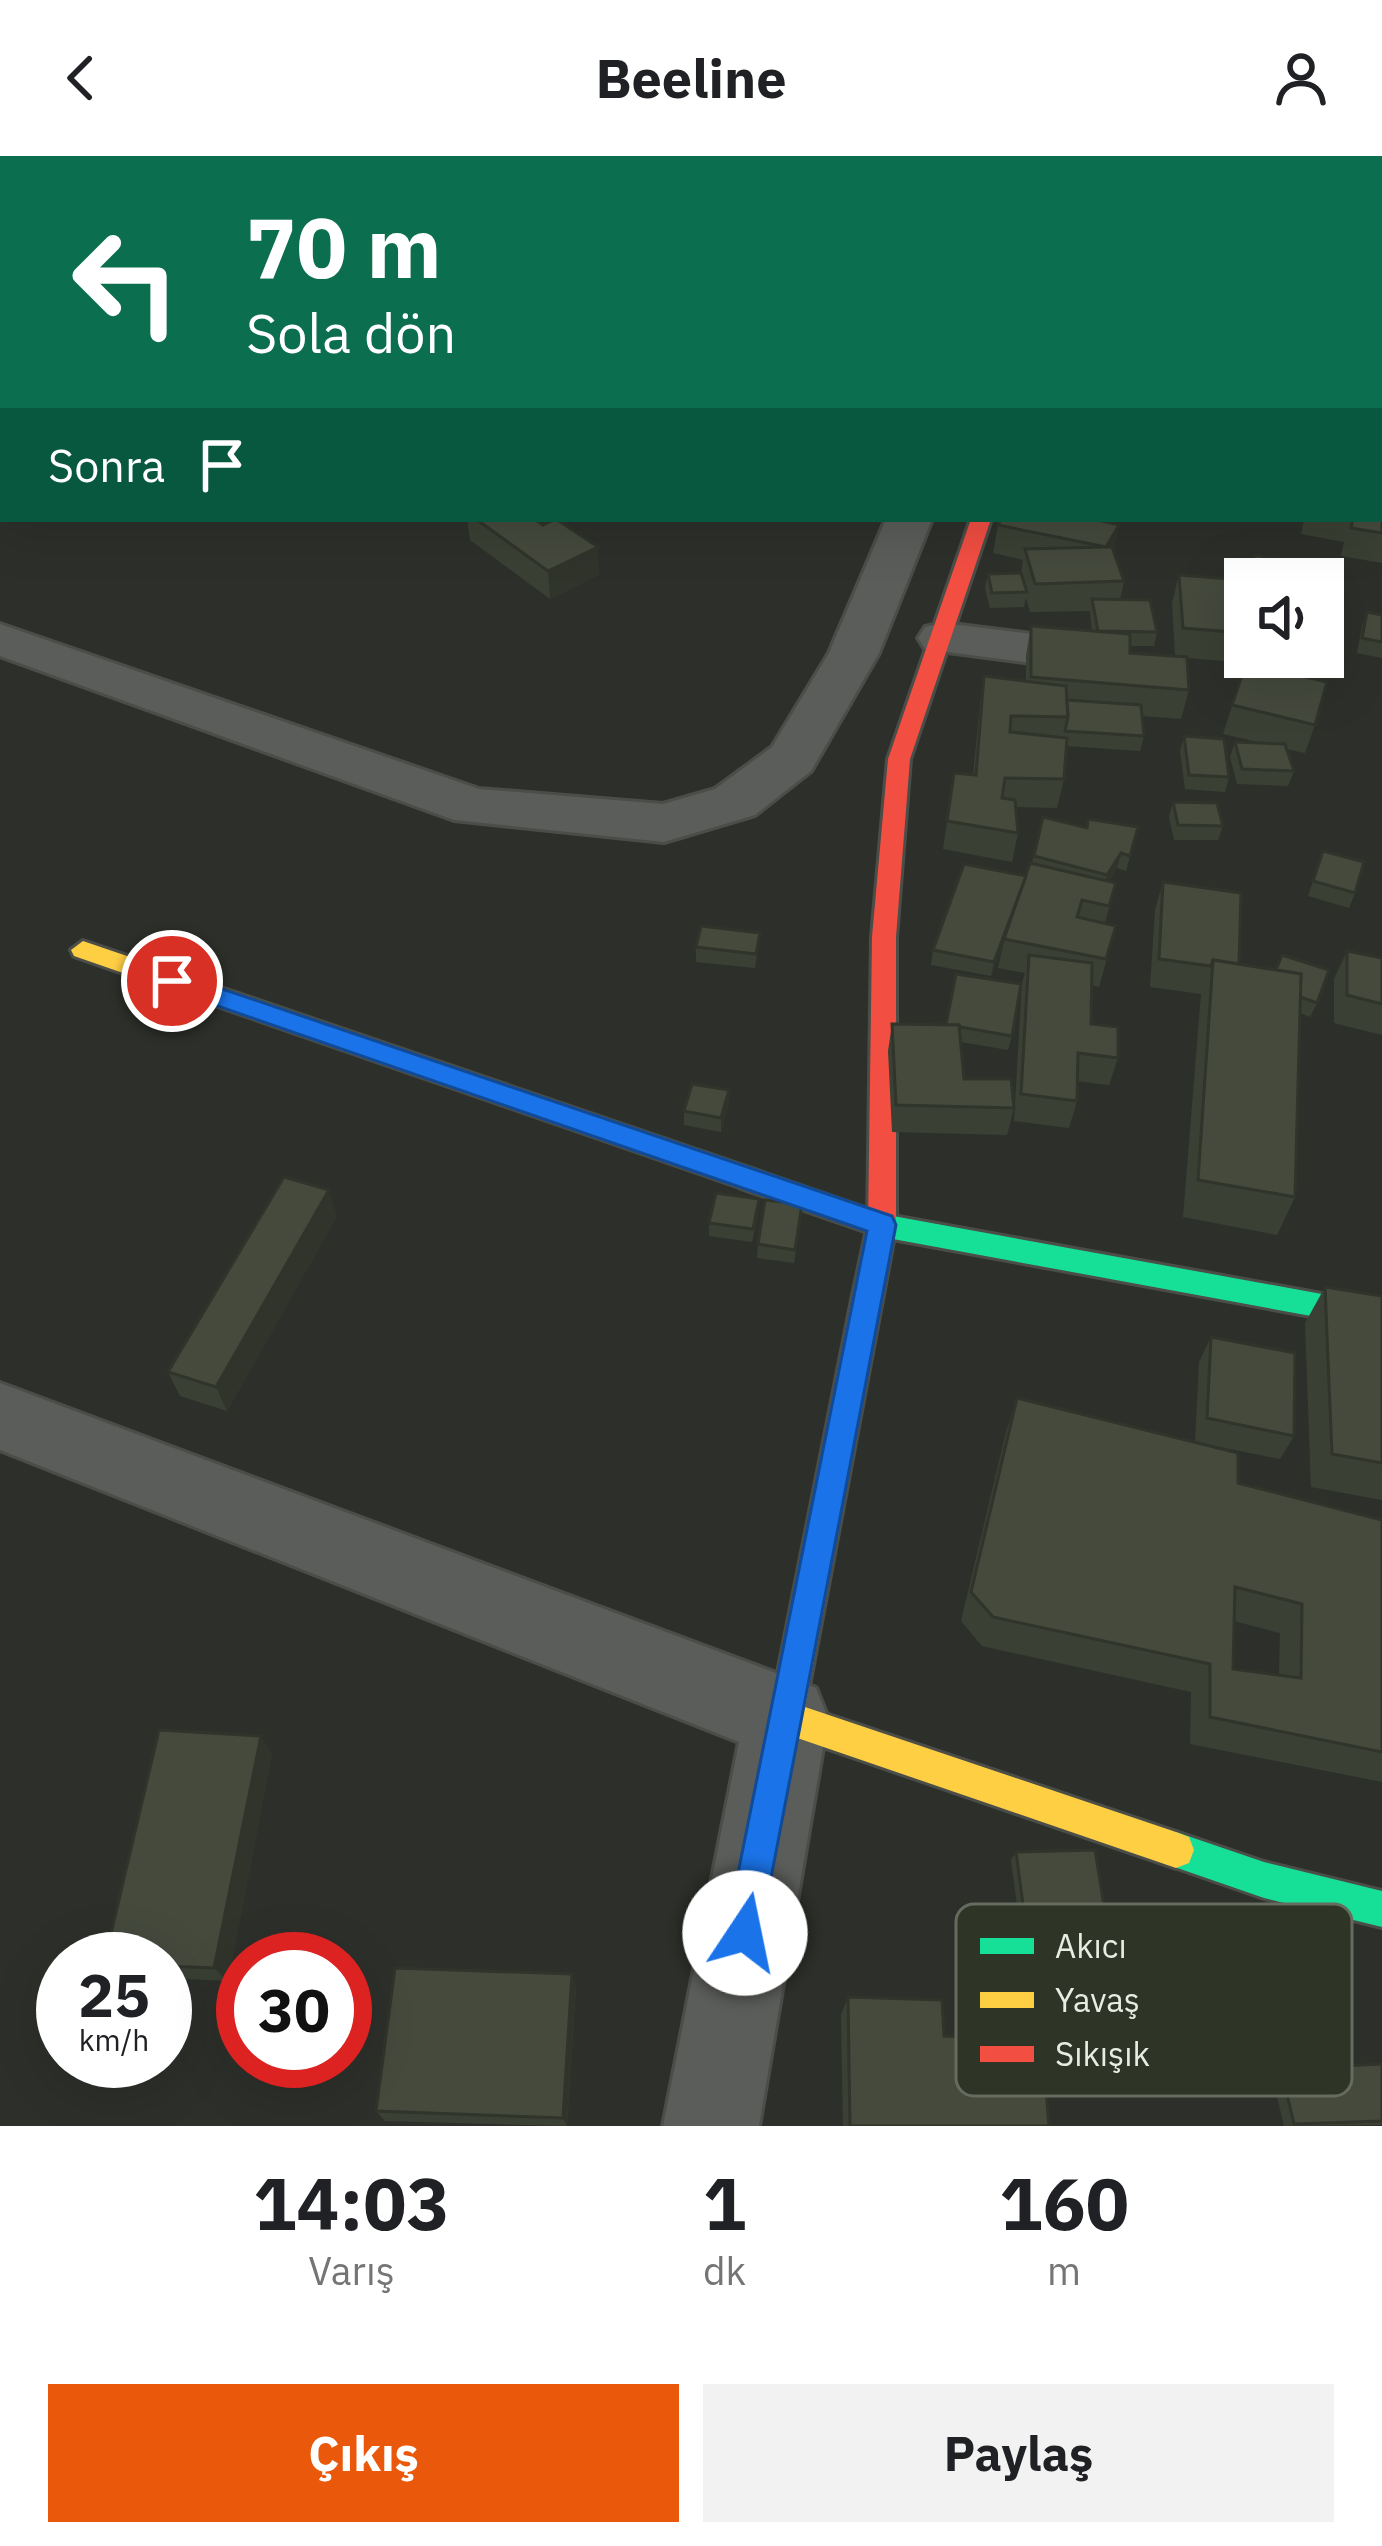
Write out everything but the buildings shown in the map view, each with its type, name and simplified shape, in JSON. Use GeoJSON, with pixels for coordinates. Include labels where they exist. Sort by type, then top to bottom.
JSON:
{"type":"FeatureCollection","features":[{"type":"Feature","properties":{"kind":"street"},"geometry":{"type":"LineString","coordinates":[[0,639],[474,807],[664,824],[735,802],[792,759],[854,653],[908,522]]}},
{"type":"Feature","properties":{"kind":"street"},"geometry":{"type":"LineString","coordinates":[[711,2126],[882,1225],[884,937],[899,759],[980,522]]}},
{"type":"Feature","properties":{"kind":"street"},"geometry":{"type":"LineString","coordinates":[[944,638],[1106,658]]}},
{"type":"Feature","properties":{"kind":"street"},"geometry":{"type":"LineString","coordinates":[[82,950],[882,1225],[1382,1317]]}},
{"type":"Feature","properties":{"kind":"street"},"geometry":{"type":"LineString","coordinates":[[0,1416],[786,1718],[1264,1880],[1382,1909]]}},
{"type":"Feature","properties":{"kind":"traffic: fast"},"geometry":{"type":"LineString","coordinates":[[751,1180],[882,1225],[1382,1317]]}},
{"type":"Feature","properties":{"kind":"traffic: fast"},"geometry":{"type":"LineString","coordinates":[[1176,1850],[1264,1880],[1382,1909]]}},
{"type":"Feature","properties":{"kind":"traffic: slow"},"geometry":{"type":"LineString","coordinates":[[83,950],[751,1180]]}},
{"type":"Feature","properties":{"kind":"traffic: slow"},"geometry":{"type":"LineString","coordinates":[[867,1300],[786,1718],[1176,1850]]}},
{"type":"Feature","properties":{"kind":"traffic: jam"},"geometry":{"type":"LineString","coordinates":[[867,1300],[882,1225],[884,937],[899,759],[980,522]]}},
{"type":"Feature","properties":{"kind":"route"},"geometry":{"type":"LineString","coordinates":[[172,981],[882,1225],[856,1336],[745,1933]]}}]}
